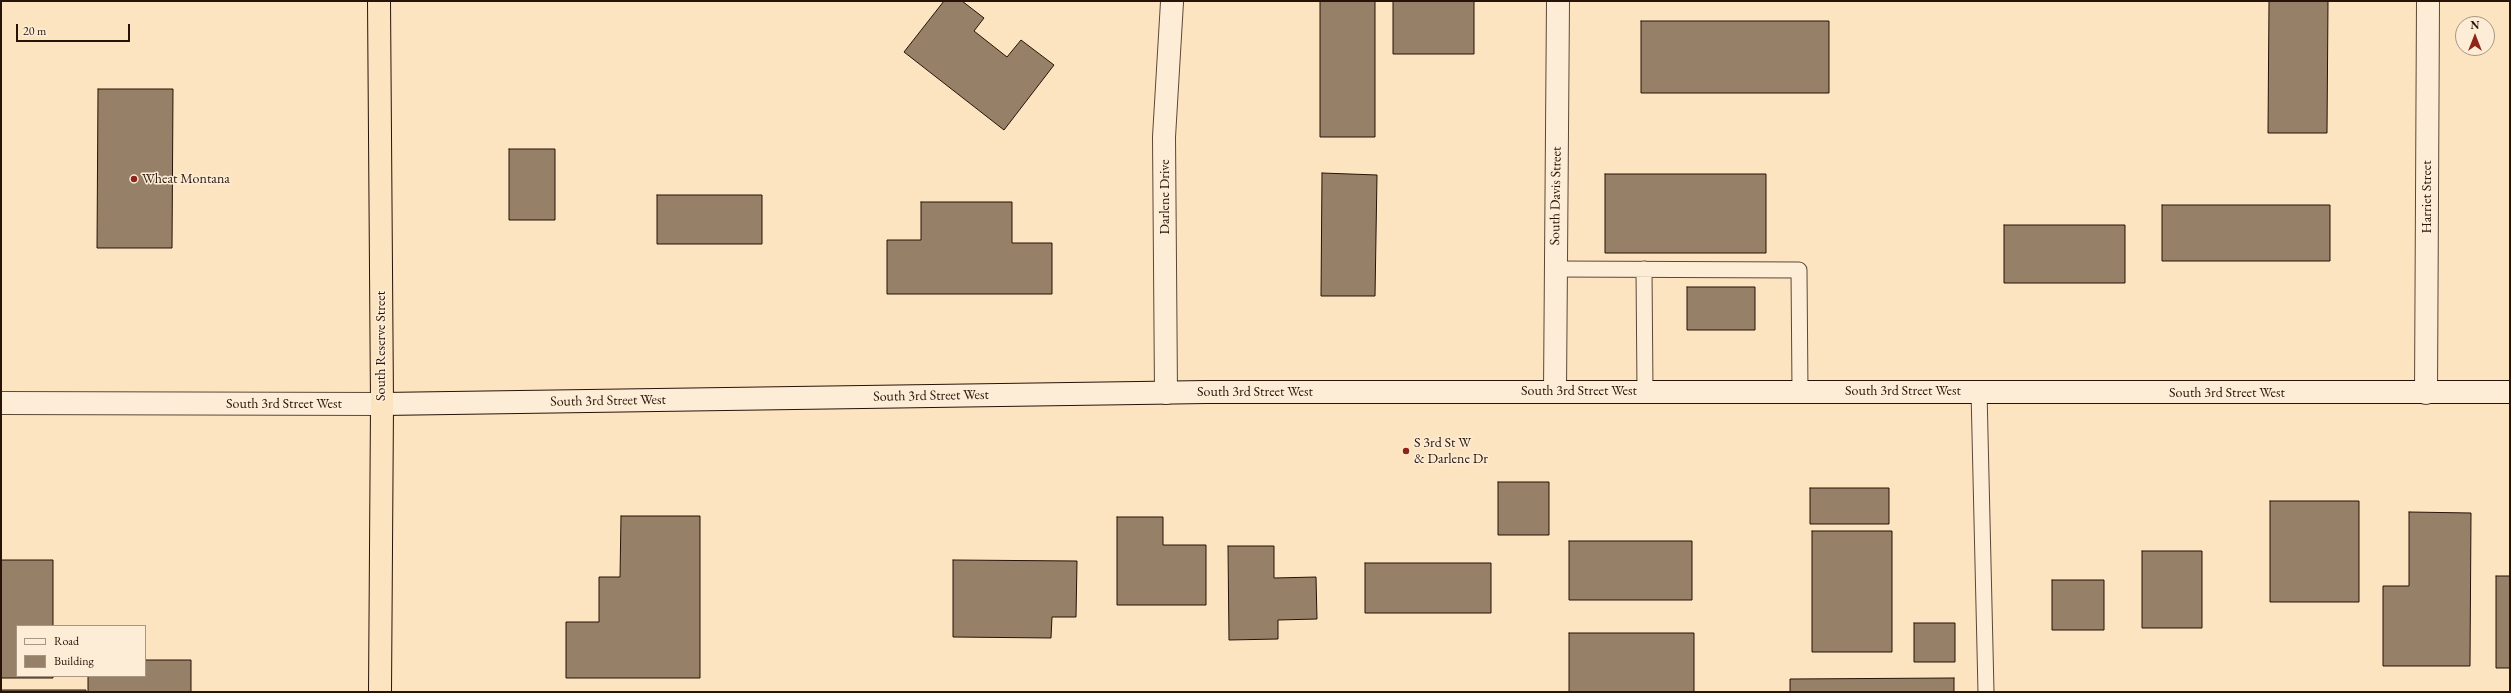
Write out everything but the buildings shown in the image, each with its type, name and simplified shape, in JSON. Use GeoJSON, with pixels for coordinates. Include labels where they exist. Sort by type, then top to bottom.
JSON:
{"type":"FeatureCollection","features":[{"type":"Feature","properties":{"kind":"highway","name":"South Reserve Street"},"geometry":{"type":"LineString","coordinates":[[380,1],[382,404],[380,692]]}},
{"type":"Feature","properties":{"kind":"main road","name":"Darlene Drive"},"geometry":{"type":"LineString","coordinates":[[1166,393],[1164,137],[1172,1]]}},
{"type":"Feature","properties":{"kind":"main road","name":"South Davis Street"},"geometry":{"type":"LineString","coordinates":[[1555,391],[1558,1]]}},
{"type":"Feature","properties":{"kind":"main road","name":"Harriet Street"},"geometry":{"type":"LineString","coordinates":[[2426,393],[2428,1]]}},
{"type":"Feature","properties":{"kind":"main road","name":"South 3rd Street West"},"geometry":{"type":"LineString","coordinates":[[1,403],[382,404],[1166,393],[1555,391],[2510,392]]}},
{"type":"Feature","properties":{"kind":"lane"},"geometry":{"type":"LineString","coordinates":[[1555,269],[1799,270],[1800,391]]}},
{"type":"Feature","properties":{"kind":"lane"},"geometry":{"type":"LineString","coordinates":[[1644,269],[1645,391]]}},
{"type":"Feature","properties":{"kind":"lane"},"geometry":{"type":"LineString","coordinates":[[1979,391],[1986,692]]}},
{"type":"Feature","properties":{"kind":"place","name":"Wheat Montana"},"geometry":{"type":"Point","coordinates":[134,179]}},
{"type":"Feature","properties":{"kind":"place","name":"S 3rd St W & Darlene Dr"},"geometry":{"type":"Point","coordinates":[1406,451]}}]}
